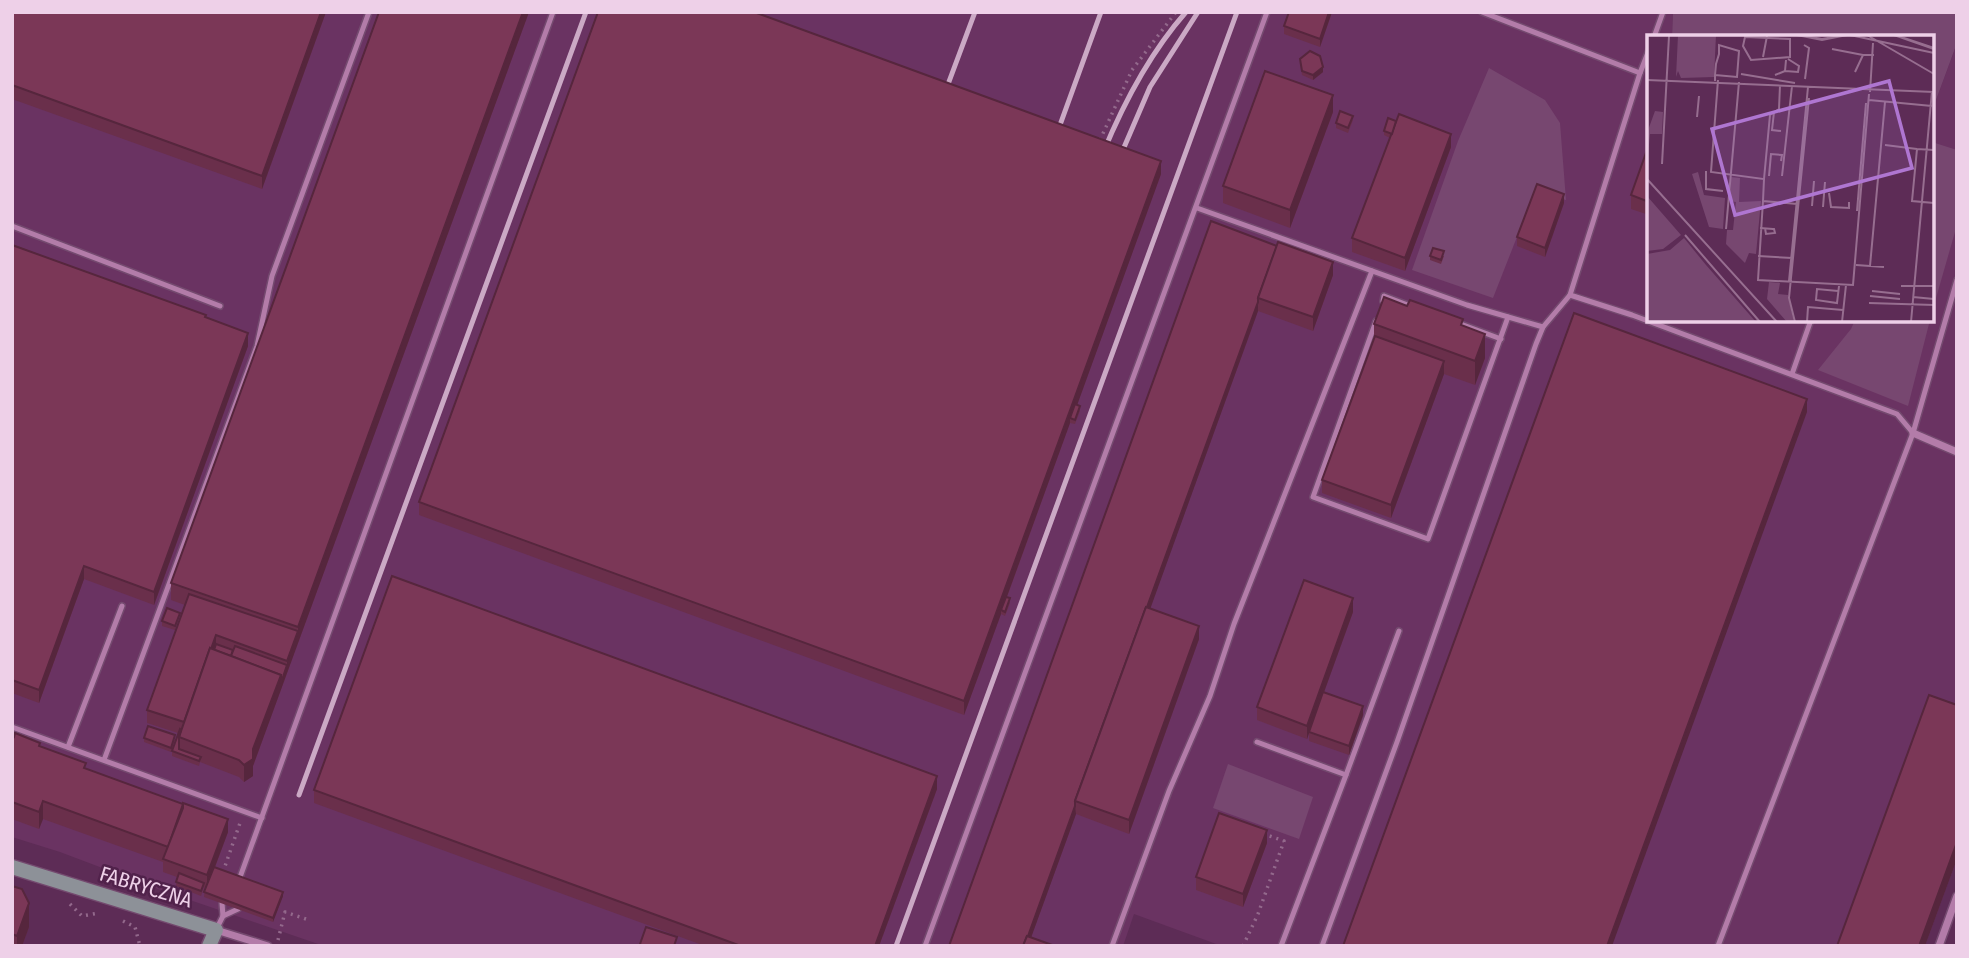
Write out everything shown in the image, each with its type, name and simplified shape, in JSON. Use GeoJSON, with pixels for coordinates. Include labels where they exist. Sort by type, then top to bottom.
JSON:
{"type":"FeatureCollection","features":[{"type":"Feature","properties":{"kind":"street"},"geometry":{"type":"LineString","coordinates":[[1913,433],[1957,452]]}},
{"type":"Feature","properties":{"kind":"street","name":"FABRYCZNA"},"geometry":{"type":"LineString","coordinates":[[12,867],[268,946]]}},
{"type":"Feature","properties":{"kind":"street"},"geometry":{"type":"LineString","coordinates":[[1939,946],[1957,896]]}},
{"type":"Feature","properties":{"kind":"street"},"geometry":{"type":"LineString","coordinates":[[209,946],[216,930]]}},
{"type":"Feature","properties":{"kind":"lane"},"geometry":{"type":"LineString","coordinates":[[104,760],[257,346],[272,276],[369,12]]}},
{"type":"Feature","properties":{"kind":"lane"},"geometry":{"type":"LineString","coordinates":[[239,880],[553,12]]}},
{"type":"Feature","properties":{"kind":"lane"},"geometry":{"type":"LineString","coordinates":[[926,946],[1267,12]]}},
{"type":"Feature","properties":{"kind":"lane"},"geometry":{"type":"LineString","coordinates":[[1482,12],[1640,73]]}},
{"type":"Feature","properties":{"kind":"lane"},"geometry":{"type":"LineString","coordinates":[[1655,35],[1663,12]]}},
{"type":"Feature","properties":{"kind":"lane"},"geometry":{"type":"LineString","coordinates":[[1322,946],[1402,729],[1543,327],[1570,295],[1647,55]]}},
{"type":"Feature","properties":{"kind":"lane"},"geometry":{"type":"LineString","coordinates":[[1197,208],[1372,271],[1543,327]]}},
{"type":"Feature","properties":{"kind":"lane"},"geometry":{"type":"LineString","coordinates":[[12,226],[219,306]]}},
{"type":"Feature","properties":{"kind":"lane"},"geometry":{"type":"LineString","coordinates":[[1112,946],[1372,271]]}},
{"type":"Feature","properties":{"kind":"lane"},"geometry":{"type":"LineString","coordinates":[[1718,946],[1913,433],[1957,280]]}},
{"type":"Feature","properties":{"kind":"lane"},"geometry":{"type":"LineString","coordinates":[[1570,295],[1792,374],[1897,415],[1913,433]]}},
{"type":"Feature","properties":{"kind":"lane"},"geometry":{"type":"LineString","coordinates":[[1423,310],[1384,296],[1312,497],[1428,539],[1508,317]]}},
{"type":"Feature","properties":{"kind":"lane"},"geometry":{"type":"LineString","coordinates":[[1449,320],[1501,339]]}},
{"type":"Feature","properties":{"kind":"lane"},"geometry":{"type":"LineString","coordinates":[[1792,374],[1810,322]]}},
{"type":"Feature","properties":{"kind":"lane"},"geometry":{"type":"LineString","coordinates":[[68,747],[122,606]]}},
{"type":"Feature","properties":{"kind":"lane"},"geometry":{"type":"LineString","coordinates":[[1281,946],[1399,631]]}},
{"type":"Feature","properties":{"kind":"lane"},"geometry":{"type":"LineString","coordinates":[[12,727],[262,818]]}},
{"type":"Feature","properties":{"kind":"lane"},"geometry":{"type":"LineString","coordinates":[[1257,742],[1346,775]]}},
{"type":"Feature","properties":{"kind":"lane"},"geometry":{"type":"LineString","coordinates":[[216,930],[223,916],[222,903]]}},
{"type":"Feature","properties":{"kind":"lane"},"geometry":{"type":"LineString","coordinates":[[223,916],[238,909]]}},
{"type":"Feature","properties":{"kind":"path"},"geometry":{"type":"LineString","coordinates":[[1100,140],[1132,69],[1175,12]]}},
{"type":"Feature","properties":{"kind":"path"},"geometry":{"type":"LineString","coordinates":[[223,874],[244,811]]}},
{"type":"Feature","properties":{"kind":"path"},"geometry":{"type":"LineString","coordinates":[[1242,946],[1258,914],[1284,841],[1262,833]]}},
{"type":"Feature","properties":{"kind":"path"},"geometry":{"type":"LineString","coordinates":[[76,910],[82,916],[97,913],[110,917]]}},
{"type":"Feature","properties":{"kind":"path"},"geometry":{"type":"LineString","coordinates":[[278,946],[279,928],[285,912],[309,920]]}},
{"type":"Feature","properties":{"kind":"path"},"geometry":{"type":"LineString","coordinates":[[123,921],[135,927],[140,946]]}},
{"type":"Feature","properties":{"kind":"shaded area"},"geometry":{"type":"Polygon","coordinates":[[[12,12],[1673,12],[1672,35],[1647,35],[1647,322],[1934,322],[1934,106],[1957,43],[1957,859],[1925,946],[1219,945],[1134,914],[1123,946],[324,946],[12,837],[12,12]]]}},
{"type":"Feature","properties":{"kind":"shaded area"},"geometry":{"type":"Polygon","coordinates":[[[1673,12],[1957,12],[1957,43],[1934,106],[1934,35],[1672,35],[1673,12]]]}},
{"type":"Feature","properties":{"kind":"shaded area"},"geometry":{"type":"Polygon","coordinates":[[[1489,68],[1545,100],[1560,123],[1566,200],[1535,191],[1493,298],[1412,270],[1458,141],[1489,68]]]}},
{"type":"Feature","properties":{"kind":"shaded area"},"geometry":{"type":"Polygon","coordinates":[[[1934,143],[1957,150],[1957,225],[1934,305],[1934,143]]]}},
{"type":"Feature","properties":{"kind":"shaded area"},"geometry":{"type":"Polygon","coordinates":[[[1854,322],[1929,322],[1908,406],[1818,370],[1854,322]]]}},
{"type":"Feature","properties":{"kind":"shaded area"},"geometry":{"type":"Polygon","coordinates":[[[1228,764],[1313,797],[1299,839],[1213,808],[1228,764]]]}},
{"type":"Feature","properties":{"kind":"building"},"geometry":{"type":"Polygon","coordinates":[[[12,12],[321,12],[262,176],[12,85],[12,12]]]}},
{"type":"Feature","properties":{"kind":"building"},"geometry":{"type":"Polygon","coordinates":[[[379,12],[523,12],[298,627],[171,583],[379,12]]]}},
{"type":"Feature","properties":{"kind":"building"},"geometry":{"type":"Polygon","coordinates":[[[598,12],[754,12],[1161,161],[964,701],[419,502],[598,12]]]}},
{"type":"Feature","properties":{"kind":"building"},"geometry":{"type":"Polygon","coordinates":[[[1289,12],[1329,12],[1320,39],[1284,26],[1289,12]]]}},
{"type":"Feature","properties":{"kind":"building"},"geometry":{"type":"Polygon","coordinates":[[[1310,51],[1320,56],[1323,67],[1313,75],[1302,71],[1300,59],[1310,51]]]}},
{"type":"Feature","properties":{"kind":"building"},"geometry":{"type":"Polygon","coordinates":[[[1265,71],[1333,95],[1290,210],[1223,186],[1265,71]]]}},
{"type":"Feature","properties":{"kind":"building"},"geometry":{"type":"Polygon","coordinates":[[[1340,111],[1353,116],[1348,128],[1336,123],[1340,111]]]}},
{"type":"Feature","properties":{"kind":"building"},"geometry":{"type":"Polygon","coordinates":[[[1399,114],[1451,134],[1405,258],[1352,238],[1399,114]]]}},
{"type":"Feature","properties":{"kind":"building"},"geometry":{"type":"Polygon","coordinates":[[[1388,118],[1396,121],[1392,134],[1384,131],[1388,118]]]}},
{"type":"Feature","properties":{"kind":"building"},"geometry":{"type":"Polygon","coordinates":[[[1647,150],[1647,201],[1631,195],[1647,150]]]}},
{"type":"Feature","properties":{"kind":"building"},"geometry":{"type":"Polygon","coordinates":[[[1537,184],[1564,194],[1545,248],[1517,237],[1537,184]]]}},
{"type":"Feature","properties":{"kind":"building"},"geometry":{"type":"Polygon","coordinates":[[[1211,221],[1277,246],[1258,302],[1028,936],[1023,946],[949,946],[1211,221]]]}},
{"type":"Feature","properties":{"kind":"building"},"geometry":{"type":"Polygon","coordinates":[[[1278,242],[1333,262],[1313,317],[1258,298],[1278,242]]]}},
{"type":"Feature","properties":{"kind":"building"},"geometry":{"type":"Polygon","coordinates":[[[12,245],[206,315],[205,317],[248,333],[154,592],[84,566],[39,690],[12,680],[12,245]]]}},
{"type":"Feature","properties":{"kind":"building"},"geometry":{"type":"Polygon","coordinates":[[[1433,248],[1444,251],[1441,260],[1430,256],[1433,248]]]}},
{"type":"Feature","properties":{"kind":"building"},"geometry":{"type":"Polygon","coordinates":[[[1384,297],[1407,306],[1410,300],[1463,319],[1461,325],[1485,334],[1475,361],[1374,324],[1384,297]]]}},
{"type":"Feature","properties":{"kind":"building"},"geometry":{"type":"Polygon","coordinates":[[[1574,313],[1807,399],[1607,946],[1343,946],[1574,313]]]}},
{"type":"Feature","properties":{"kind":"building"},"geometry":{"type":"Polygon","coordinates":[[[1375,336],[1444,361],[1391,505],[1322,480],[1375,336]]]}},
{"type":"Feature","properties":{"kind":"building"},"geometry":{"type":"Polygon","coordinates":[[[1075,404],[1080,406],[1075,420],[1070,418],[1075,404]]]}},
{"type":"Feature","properties":{"kind":"building"},"geometry":{"type":"Polygon","coordinates":[[[392,576],[937,776],[875,946],[741,946],[314,790],[392,576]]]}},
{"type":"Feature","properties":{"kind":"building"},"geometry":{"type":"Polygon","coordinates":[[[1304,580],[1353,598],[1307,726],[1257,707],[1304,580]]]}},
{"type":"Feature","properties":{"kind":"building"},"geometry":{"type":"Polygon","coordinates":[[[189,594],[298,631],[287,661],[216,635],[184,722],[147,710],[189,594]]]}},
{"type":"Feature","properties":{"kind":"building"},"geometry":{"type":"Polygon","coordinates":[[[1006,597],[1010,598],[1005,612],[1001,610],[1006,597]]]}},
{"type":"Feature","properties":{"kind":"building"},"geometry":{"type":"Polygon","coordinates":[[[1146,607],[1199,626],[1129,820],[1075,801],[1146,607]]]}},
{"type":"Feature","properties":{"kind":"building"},"geometry":{"type":"Polygon","coordinates":[[[167,608],[180,613],[175,626],[162,621],[167,608]]]}},
{"type":"Feature","properties":{"kind":"building"},"geometry":{"type":"Polygon","coordinates":[[[216,644],[233,650],[231,656],[214,650],[216,644]]]}},
{"type":"Feature","properties":{"kind":"building"},"geometry":{"type":"Polygon","coordinates":[[[235,646],[287,665],[281,683],[281,675],[231,656],[235,646]]]}},
{"type":"Feature","properties":{"kind":"building"},"geometry":{"type":"Polygon","coordinates":[[[210,648],[281,675],[253,749],[253,759],[244,765],[239,760],[179,737],[210,648]]]}},
{"type":"Feature","properties":{"kind":"building"},"geometry":{"type":"Polygon","coordinates":[[[1323,692],[1363,706],[1349,746],[1309,732],[1323,692]]]}},
{"type":"Feature","properties":{"kind":"building"},"geometry":{"type":"Polygon","coordinates":[[[1929,695],[1957,705],[1957,842],[1919,946],[1837,946],[1929,695]]]}},
{"type":"Feature","properties":{"kind":"building"},"geometry":{"type":"Polygon","coordinates":[[[148,726],[175,735],[171,748],[144,738],[148,726]]]}},
{"type":"Feature","properties":{"kind":"building"},"geometry":{"type":"Polygon","coordinates":[[[180,729],[179,749],[201,757],[199,761],[172,751],[180,729]]]}},
{"type":"Feature","properties":{"kind":"building"},"geometry":{"type":"Polygon","coordinates":[[[15,733],[40,743],[39,746],[86,763],[84,768],[183,804],[168,847],[43,801],[39,812],[12,802],[12,736],[14,737],[15,733]]]}},
{"type":"Feature","properties":{"kind":"building"},"geometry":{"type":"Polygon","coordinates":[[[183,803],[228,819],[207,875],[163,859],[183,803]]]}},
{"type":"Feature","properties":{"kind":"building"},"geometry":{"type":"Polygon","coordinates":[[[1219,813],[1267,830],[1243,894],[1196,877],[1219,813]]]}},
{"type":"Feature","properties":{"kind":"building"},"geometry":{"type":"Polygon","coordinates":[[[214,867],[283,892],[273,918],[204,892],[214,867]]]}},
{"type":"Feature","properties":{"kind":"building"},"geometry":{"type":"Polygon","coordinates":[[[179,873],[204,883],[201,891],[176,882],[179,873]]]}},
{"type":"Feature","properties":{"kind":"building"},"geometry":{"type":"Polygon","coordinates":[[[12,886],[22,889],[29,903],[17,936],[12,934],[12,886]]]}},
{"type":"Feature","properties":{"kind":"building"},"geometry":{"type":"Polygon","coordinates":[[[646,927],[677,937],[674,946],[640,944],[646,927]]]}},
{"type":"Feature","properties":{"kind":"building"},"geometry":{"type":"Polygon","coordinates":[[[1027,936],[1055,946],[1023,946],[1027,936]]]}},
{"type":"Feature","properties":{"kind":"railway"},"geometry":{"type":"LineString","coordinates":[[299,795],[586,12]]}},
{"type":"Feature","properties":{"kind":"railway"},"geometry":{"type":"LineString","coordinates":[[944,95],[975,12]]}},
{"type":"Feature","properties":{"kind":"railway"},"geometry":{"type":"LineString","coordinates":[[1056,136],[1101,12]]}},
{"type":"Feature","properties":{"kind":"railway"},"geometry":{"type":"LineString","coordinates":[[1103,153],[1138,79],[1186,12]]}},
{"type":"Feature","properties":{"kind":"railway"},"geometry":{"type":"LineString","coordinates":[[1119,159],[1150,87],[1198,12]]}},
{"type":"Feature","properties":{"kind":"railway"},"geometry":{"type":"LineString","coordinates":[[896,946],[1237,12]]}}]}
